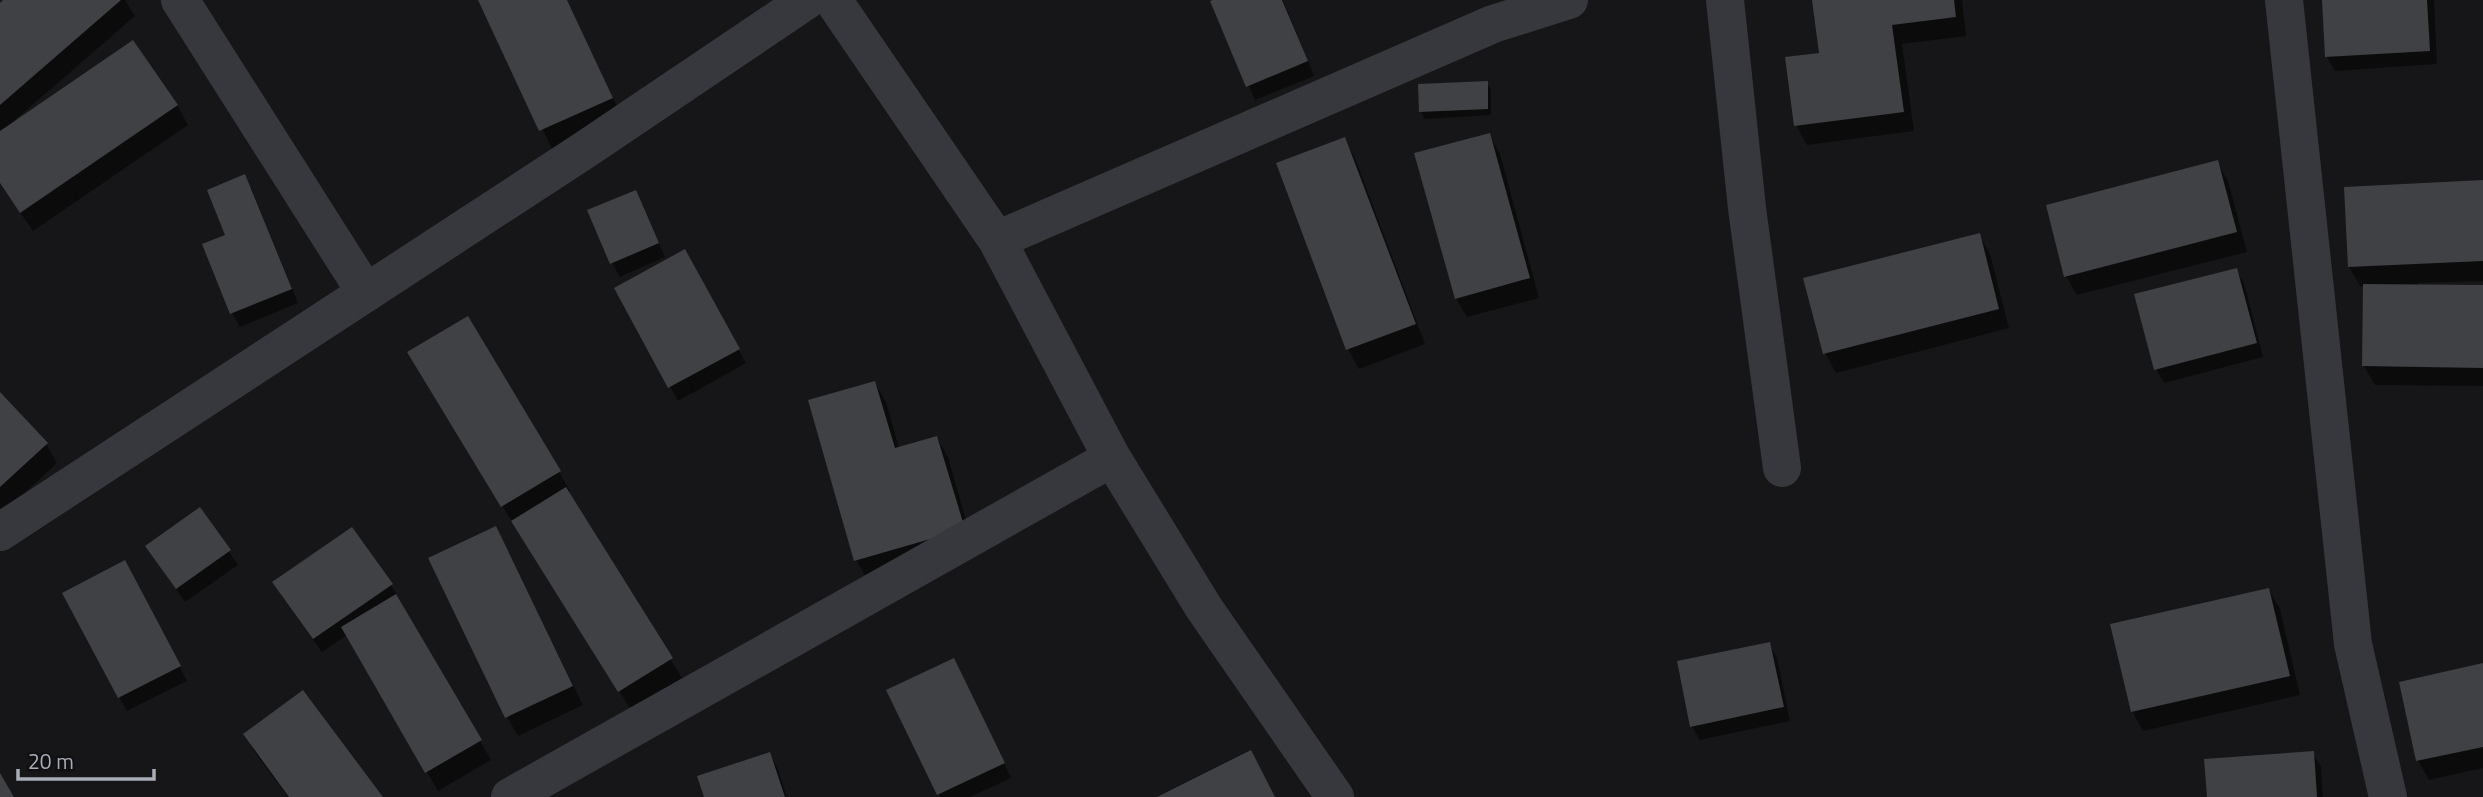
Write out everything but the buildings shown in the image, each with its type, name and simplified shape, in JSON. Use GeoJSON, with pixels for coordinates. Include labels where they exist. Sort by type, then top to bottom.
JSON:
{"type":"FeatureCollection","features":[{"type":"Feature","properties":{"kind":"street"},"geometry":{"type":"LineString","coordinates":[[180,0],[366,293]]}},
{"type":"Feature","properties":{"kind":"street"},"geometry":{"type":"LineString","coordinates":[[0,532],[586,149],[807,0]]}},
{"type":"Feature","properties":{"kind":"street"},"geometry":{"type":"LineString","coordinates":[[833,0],[997,240],[1112,458],[1204,608],[1335,797]]}},
{"type":"Feature","properties":{"kind":"street"},"geometry":{"type":"LineString","coordinates":[[997,240],[1493,23],[1569,0]]}},
{"type":"Feature","properties":{"kind":"street"},"geometry":{"type":"LineString","coordinates":[[1726,0],[1747,208],[1783,468]]}},
{"type":"Feature","properties":{"kind":"street"},"geometry":{"type":"LineString","coordinates":[[2284,0],[2353,644],[2388,797]]}},
{"type":"Feature","properties":{"kind":"street"},"geometry":{"type":"LineString","coordinates":[[510,797],[1112,458]]}}]}
